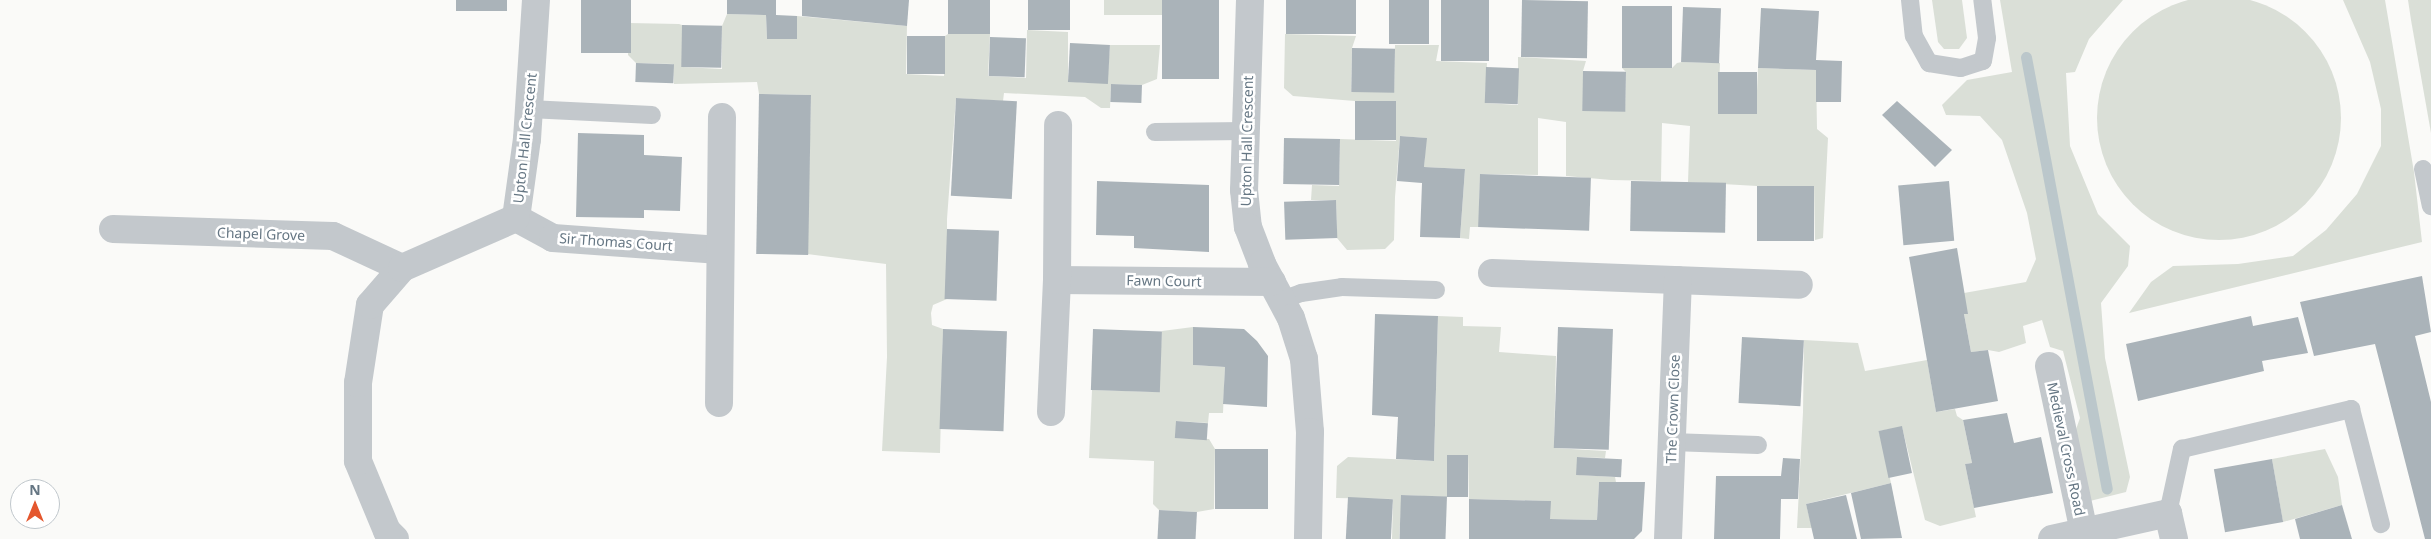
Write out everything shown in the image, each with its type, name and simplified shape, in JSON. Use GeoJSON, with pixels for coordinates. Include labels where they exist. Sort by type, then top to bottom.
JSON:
{"type":"FeatureCollection","features":[{"type":"Feature","properties":{"kind":"street","name":"Upton Hall Crescent"},"geometry":{"type":"LineString","coordinates":[[386,536],[358,460],[358,383],[370,305],[402,268],[516,218],[530,109],[536,0]]}},
{"type":"Feature","properties":{"kind":"street","name":"Upton Hall Crescent"},"geometry":{"type":"LineString","coordinates":[[1250,0],[1244,190],[1248,227],[1291,318],[1304,359],[1310,432],[1308,539]]}},
{"type":"Feature","properties":{"kind":"street"},"geometry":{"type":"LineString","coordinates":[[719,403],[722,117]]}},
{"type":"Feature","properties":{"kind":"street"},"geometry":{"type":"LineString","coordinates":[[1051,412],[1057,280],[1058,125]]}},
{"type":"Feature","properties":{"kind":"street","name":"Sir Thomas Court"},"geometry":{"type":"LineString","coordinates":[[516,218],[553,238],[720,250]]}},
{"type":"Feature","properties":{"kind":"street","name":"Chapel Grove"},"geometry":{"type":"LineString","coordinates":[[113,229],[333,236],[402,268]]}},
{"type":"Feature","properties":{"kind":"street"},"geometry":{"type":"LineString","coordinates":[[1492,273],[1799,285]]}},
{"type":"Feature","properties":{"kind":"street","name":"Fawn Court"},"geometry":{"type":"LineString","coordinates":[[1057,280],[1277,291]]}},
{"type":"Feature","properties":{"kind":"street","name":"The Crown Close"},"geometry":{"type":"LineString","coordinates":[[1668,539],[1678,280]]}},
{"type":"Feature","properties":{"kind":"street","name":"Medieval Cross Road"},"geometry":{"type":"LineString","coordinates":[[2049,366],[2070,536]]}},
{"type":"Feature","properties":{"kind":"street"},"geometry":{"type":"LineString","coordinates":[[2070,536],[2171,526]]}},
{"type":"Feature","properties":{"kind":"lane"},"geometry":{"type":"LineString","coordinates":[[1910,0],[1914,36],[1929,62],[1961,68],[1983,61],[1987,38],[1982,0]]}},
{"type":"Feature","properties":{"kind":"lane"},"geometry":{"type":"LineString","coordinates":[[530,109],[652,115]]}},
{"type":"Feature","properties":{"kind":"lane"},"geometry":{"type":"LineString","coordinates":[[1155,132],[1246,131]]}},
{"type":"Feature","properties":{"kind":"lane"},"geometry":{"type":"LineString","coordinates":[[2424,169],[2431,206]]}},
{"type":"Feature","properties":{"kind":"lane"},"geometry":{"type":"LineString","coordinates":[[1277,291],[1302,293],[1342,287],[1436,290]]}},
{"type":"Feature","properties":{"kind":"lane"},"geometry":{"type":"LineString","coordinates":[[2171,526],[2182,449],[2351,409],[2380,524]]}},
{"type":"Feature","properties":{"kind":"lane"},"geometry":{"type":"LineString","coordinates":[[1671,442],[1758,445]]}},
{"type":"Feature","properties":{"kind":"shaded area"},"geometry":{"type":"Polygon","coordinates":[[[2219,-4],[2243,-2],[2266,5],[2287,17],[2305,32],[2320,50],[2332,71],[2339,94],[2341,118],[2339,142],[2332,165],[2320,186],[2305,204],[2287,219],[2266,231],[2243,238],[2219,240],[2195,238],[2172,231],[2151,219],[2133,204],[2118,186],[2106,165],[2099,142],[2097,118],[2099,94],[2106,71],[2118,50],[2133,32],[2151,17],[2172,5],[2195,-2],[2219,-4]]]}},
{"type":"Feature","properties":{"kind":"shaded area"},"geometry":{"type":"Polygon","coordinates":[[[1104,0],[1162,0],[1162,15],[1104,15],[1104,0]]]}},
{"type":"Feature","properties":{"kind":"shaded area"},"geometry":{"type":"Polygon","coordinates":[[[1932,0],[1962,0],[1967,38],[1959,49],[1944,49],[1938,42],[1932,0]]]}},
{"type":"Feature","properties":{"kind":"shaded area"},"geometry":{"type":"Polygon","coordinates":[[[2000,0],[2123,0],[2089,39],[2075,72],[2066,73],[2070,146],[2098,214],[2130,246],[2128,266],[2101,303],[2105,358],[2130,477],[2126,492],[2090,501],[2075,432],[2080,418],[2063,351],[2050,347],[2042,320],[2023,326],[2026,343],[1999,352],[1988,350],[1971,352],[1964,314],[1964,293],[2026,282],[2036,259],[2027,213],[2002,140],[1980,116],[1946,115],[1942,105],[1967,80],[2012,72],[2000,0]]]}},
{"type":"Feature","properties":{"kind":"shaded area"},"geometry":{"type":"Polygon","coordinates":[[[2343,0],[2385,0],[2414,172],[2422,242],[2129,313],[2151,282],[2173,266],[2238,264],[2293,256],[2326,230],[2357,194],[2381,146],[2381,109],[2370,62],[2343,0]]]}},
{"type":"Feature","properties":{"kind":"shaded area"},"geometry":{"type":"Polygon","coordinates":[[[2408,0],[2431,0],[2431,133],[2411,20],[2408,0]]]}},
{"type":"Feature","properties":{"kind":"shaded area"},"geometry":{"type":"Polygon","coordinates":[[[727,14],[766,15],[767,39],[797,39],[797,16],[907,26],[906,74],[944,76],[945,36],[948,34],[990,34],[988,76],[1026,78],[1027,30],[1068,32],[1068,81],[1086,83],[1107,83],[1110,45],[1160,45],[1157,79],[1142,85],[1111,84],[1110,108],[1101,108],[1085,97],[1004,93],[1003,101],[956,98],[947,219],[947,299],[933,305],[931,313],[932,325],[943,329],[940,453],[882,451],[887,357],[886,264],[807,254],[811,95],[759,94],[757,82],[674,84],[673,64],[636,63],[628,55],[629,23],[679,24],[682,25],[683,67],[722,69],[722,26],[727,14]]]}},
{"type":"Feature","properties":{"kind":"shaded area"},"geometry":{"type":"Polygon","coordinates":[[[1285,34],[1356,36],[1352,48],[1351,92],[1394,92],[1395,45],[1439,45],[1436,61],[1487,63],[1485,103],[1518,105],[1518,57],[1586,61],[1583,71],[1583,111],[1625,111],[1626,72],[1622,68],[1672,68],[1677,63],[1682,62],[1720,63],[1718,114],[1756,114],[1758,68],[1816,70],[1817,129],[1828,138],[1823,238],[1815,240],[1814,186],[1757,186],[1688,182],[1690,126],[1662,123],[1661,181],[1611,180],[1566,176],[1566,122],[1538,118],[1538,175],[1480,174],[1479,227],[1470,227],[1469,239],[1460,238],[1465,169],[1424,167],[1426,138],[1400,136],[1394,240],[1385,249],[1347,250],[1337,238],[1336,200],[1311,200],[1312,185],[1339,186],[1340,139],[1396,141],[1396,101],[1355,101],[1293,96],[1284,88],[1285,34]]]}},
{"type":"Feature","properties":{"kind":"shaded area"},"geometry":{"type":"Polygon","coordinates":[[[1438,316],[1463,317],[1463,326],[1501,327],[1499,352],[1556,356],[1554,448],[1606,451],[1605,458],[1578,457],[1579,475],[1615,477],[1616,482],[1599,482],[1597,520],[1550,519],[1550,501],[1469,499],[1468,455],[1447,455],[1447,497],[1402,495],[1399,539],[1392,539],[1393,499],[1336,498],[1337,466],[1348,457],[1434,461],[1438,316]]]}},
{"type":"Feature","properties":{"kind":"shaded area"},"geometry":{"type":"Polygon","coordinates":[[[1193,327],[1193,365],[1225,367],[1223,413],[1209,413],[1208,423],[1176,421],[1176,438],[1209,439],[1215,449],[1214,509],[1197,512],[1159,510],[1153,504],[1154,461],[1089,458],[1092,390],[1158,392],[1162,331],[1193,327]]]}},
{"type":"Feature","properties":{"kind":"shaded area"},"geometry":{"type":"Polygon","coordinates":[[[1804,340],[1858,343],[1865,371],[1927,360],[1936,412],[1955,409],[1957,416],[1963,420],[1972,463],[1965,464],[1976,517],[1940,526],[1925,520],[1902,427],[1879,431],[1891,483],[1806,504],[1812,528],[1797,528],[1803,412],[1804,340]]]}},
{"type":"Feature","properties":{"kind":"shaded area"},"geometry":{"type":"Polygon","coordinates":[[[2325,449],[2338,477],[2342,505],[2283,522],[2272,459],[2325,449]]]}},
{"type":"Feature","properties":{"kind":"building"},"geometry":{"type":"Polygon","coordinates":[[[456,0],[507,0],[507,11],[456,11],[456,0]]]}},
{"type":"Feature","properties":{"kind":"building"},"geometry":{"type":"Polygon","coordinates":[[[581,0],[631,0],[631,53],[581,53],[581,0]]]}},
{"type":"Feature","properties":{"kind":"building"},"geometry":{"type":"Polygon","coordinates":[[[727,0],[776,0],[776,15],[797,16],[797,39],[767,39],[766,15],[727,14],[727,0]]]}},
{"type":"Feature","properties":{"kind":"building"},"geometry":{"type":"Polygon","coordinates":[[[802,0],[909,0],[907,26],[802,16],[802,0]]]}},
{"type":"Feature","properties":{"kind":"building"},"geometry":{"type":"Polygon","coordinates":[[[948,0],[990,0],[990,34],[948,34],[948,0]]]}},
{"type":"Feature","properties":{"kind":"building"},"geometry":{"type":"Polygon","coordinates":[[[1028,0],[1070,0],[1070,30],[1028,30],[1028,0]]]}},
{"type":"Feature","properties":{"kind":"building"},"geometry":{"type":"Polygon","coordinates":[[[1162,0],[1219,0],[1219,79],[1162,79],[1162,0]]]}},
{"type":"Feature","properties":{"kind":"building"},"geometry":{"type":"Polygon","coordinates":[[[1286,0],[1356,0],[1356,34],[1286,34],[1286,0]]]}},
{"type":"Feature","properties":{"kind":"building"},"geometry":{"type":"Polygon","coordinates":[[[1389,0],[1429,0],[1429,44],[1389,44],[1389,0]]]}},
{"type":"Feature","properties":{"kind":"building"},"geometry":{"type":"Polygon","coordinates":[[[1441,0],[1489,0],[1489,61],[1441,61],[1441,0]]]}},
{"type":"Feature","properties":{"kind":"building"},"geometry":{"type":"Polygon","coordinates":[[[1522,0],[1588,1],[1587,58],[1521,57],[1522,0]]]}},
{"type":"Feature","properties":{"kind":"building"},"geometry":{"type":"Polygon","coordinates":[[[1622,6],[1672,6],[1672,68],[1622,68],[1622,6]]]}},
{"type":"Feature","properties":{"kind":"building"},"geometry":{"type":"Polygon","coordinates":[[[1683,7],[1721,8],[1719,63],[1681,62],[1683,7]]]}},
{"type":"Feature","properties":{"kind":"building"},"geometry":{"type":"Polygon","coordinates":[[[1761,8],[1819,11],[1816,60],[1842,61],[1841,102],[1816,102],[1816,70],[1758,68],[1761,8]]]}},
{"type":"Feature","properties":{"kind":"building"},"geometry":{"type":"Polygon","coordinates":[[[682,25],[722,26],[721,68],[681,67],[682,25]]]}},
{"type":"Feature","properties":{"kind":"building"},"geometry":{"type":"Polygon","coordinates":[[[907,36],[945,36],[945,74],[907,74],[907,36]]]}},
{"type":"Feature","properties":{"kind":"building"},"geometry":{"type":"Polygon","coordinates":[[[990,37],[1026,38],[1025,77],[989,76],[990,37]]]}},
{"type":"Feature","properties":{"kind":"building"},"geometry":{"type":"Polygon","coordinates":[[[1070,43],[1110,45],[1108,84],[1068,82],[1070,43]]]}},
{"type":"Feature","properties":{"kind":"building"},"geometry":{"type":"Polygon","coordinates":[[[1352,48],[1395,49],[1394,93],[1351,92],[1352,48]]]}},
{"type":"Feature","properties":{"kind":"building"},"geometry":{"type":"Polygon","coordinates":[[[636,63],[674,64],[673,83],[635,82],[636,63]]]}},
{"type":"Feature","properties":{"kind":"building"},"geometry":{"type":"Polygon","coordinates":[[[1486,67],[1519,68],[1518,104],[1485,103],[1486,67]]]}},
{"type":"Feature","properties":{"kind":"building"},"geometry":{"type":"Polygon","coordinates":[[[1583,71],[1626,72],[1625,112],[1582,111],[1583,71]]]}},
{"type":"Feature","properties":{"kind":"building"},"geometry":{"type":"Polygon","coordinates":[[[1718,72],[1757,72],[1757,114],[1718,114],[1718,72]]]}},
{"type":"Feature","properties":{"kind":"building"},"geometry":{"type":"Polygon","coordinates":[[[1111,84],[1142,85],[1141,103],[1110,102],[1111,84]]]}},
{"type":"Feature","properties":{"kind":"building"},"geometry":{"type":"Polygon","coordinates":[[[759,94],[811,95],[808,255],[756,254],[759,94]]]}},
{"type":"Feature","properties":{"kind":"building"},"geometry":{"type":"Polygon","coordinates":[[[956,98],[1017,101],[1012,199],[951,196],[956,98]]]}},
{"type":"Feature","properties":{"kind":"building"},"geometry":{"type":"Polygon","coordinates":[[[1355,101],[1396,101],[1396,140],[1355,140],[1355,101]]]}},
{"type":"Feature","properties":{"kind":"building"},"geometry":{"type":"Polygon","coordinates":[[[1897,101],[1952,150],[1935,167],[1882,115],[1897,101]]]}},
{"type":"Feature","properties":{"kind":"building"},"geometry":{"type":"Polygon","coordinates":[[[578,133],[644,135],[644,155],[682,157],[680,211],[644,210],[644,218],[576,217],[578,133]]]}},
{"type":"Feature","properties":{"kind":"building"},"geometry":{"type":"Polygon","coordinates":[[[1400,136],[1427,138],[1424,167],[1465,169],[1460,238],[1420,237],[1422,183],[1397,181],[1400,136]]]}},
{"type":"Feature","properties":{"kind":"building"},"geometry":{"type":"Polygon","coordinates":[[[1284,138],[1340,139],[1339,185],[1283,184],[1284,138]]]}},
{"type":"Feature","properties":{"kind":"building"},"geometry":{"type":"Polygon","coordinates":[[[1480,174],[1591,178],[1589,231],[1478,227],[1480,174]]]}},
{"type":"Feature","properties":{"kind":"building"},"geometry":{"type":"Polygon","coordinates":[[[1097,181],[1209,185],[1209,252],[1134,248],[1134,236],[1096,235],[1097,181]]]}},
{"type":"Feature","properties":{"kind":"building"},"geometry":{"type":"Polygon","coordinates":[[[1631,181],[1726,183],[1725,233],[1630,231],[1631,181]]]}},
{"type":"Feature","properties":{"kind":"building"},"geometry":{"type":"Polygon","coordinates":[[[1949,181],[1954,241],[1903,245],[1898,185],[1949,181]]]}},
{"type":"Feature","properties":{"kind":"building"},"geometry":{"type":"Polygon","coordinates":[[[1757,186],[1814,186],[1814,241],[1757,241],[1757,186]]]}},
{"type":"Feature","properties":{"kind":"building"},"geometry":{"type":"Polygon","coordinates":[[[1336,200],[1337,238],[1285,240],[1284,202],[1336,200]]]}},
{"type":"Feature","properties":{"kind":"building"},"geometry":{"type":"Polygon","coordinates":[[[947,229],[999,231],[997,301],[945,299],[947,229]]]}},
{"type":"Feature","properties":{"kind":"building"},"geometry":{"type":"Polygon","coordinates":[[[1957,248],[1968,314],[1964,314],[1971,352],[1988,350],[1998,401],[1936,412],[1909,257],[1957,248]]]}},
{"type":"Feature","properties":{"kind":"building"},"geometry":{"type":"Polygon","coordinates":[[[2422,276],[2431,332],[2415,336],[2431,402],[2431,539],[2425,539],[2375,344],[2314,356],[2300,302],[2422,276]]]}},
{"type":"Feature","properties":{"kind":"building"},"geometry":{"type":"Polygon","coordinates":[[[1375,314],[1438,316],[1434,461],[1396,459],[1398,417],[1372,415],[1375,314]]]}},
{"type":"Feature","properties":{"kind":"building"},"geometry":{"type":"Polygon","coordinates":[[[2251,316],[2253,326],[2298,317],[2308,353],[2262,361],[2264,371],[2138,401],[2126,344],[2251,316]]]}},
{"type":"Feature","properties":{"kind":"building"},"geometry":{"type":"Polygon","coordinates":[[[1193,327],[1244,329],[1257,341],[1268,356],[1267,407],[1223,404],[1225,367],[1193,365],[1193,327]]]}},
{"type":"Feature","properties":{"kind":"building"},"geometry":{"type":"Polygon","coordinates":[[[1558,327],[1613,329],[1609,450],[1554,448],[1558,327]]]}},
{"type":"Feature","properties":{"kind":"building"},"geometry":{"type":"Polygon","coordinates":[[[943,329],[1007,331],[1003,431],[940,429],[943,329]]]}},
{"type":"Feature","properties":{"kind":"building"},"geometry":{"type":"Polygon","coordinates":[[[1093,329],[1162,331],[1160,392],[1091,390],[1093,329]]]}},
{"type":"Feature","properties":{"kind":"building"},"geometry":{"type":"Polygon","coordinates":[[[1742,337],[1804,340],[1800,406],[1739,403],[1742,337]]]}},
{"type":"Feature","properties":{"kind":"building"},"geometry":{"type":"Polygon","coordinates":[[[2007,413],[2014,443],[2041,437],[2053,493],[1974,508],[1965,464],[1972,463],[1963,420],[2007,413]]]}},
{"type":"Feature","properties":{"kind":"building"},"geometry":{"type":"Polygon","coordinates":[[[1176,421],[1208,423],[1207,440],[1175,438],[1176,421]]]}},
{"type":"Feature","properties":{"kind":"building"},"geometry":{"type":"Polygon","coordinates":[[[1902,426],[1912,473],[1889,478],[1879,431],[1902,426]]]}},
{"type":"Feature","properties":{"kind":"building"},"geometry":{"type":"Polygon","coordinates":[[[1215,449],[1268,449],[1268,509],[1215,509],[1215,449]]]}},
{"type":"Feature","properties":{"kind":"building"},"geometry":{"type":"Polygon","coordinates":[[[1447,455],[1468,455],[1468,497],[1447,497],[1447,455]]]}},
{"type":"Feature","properties":{"kind":"building"},"geometry":{"type":"Polygon","coordinates":[[[1577,457],[1622,459],[1621,477],[1576,475],[1577,457]]]}},
{"type":"Feature","properties":{"kind":"building"},"geometry":{"type":"Polygon","coordinates":[[[1783,458],[1800,459],[1798,499],[1781,499],[1780,539],[1714,539],[1716,476],[1781,476],[1783,458]]]}},
{"type":"Feature","properties":{"kind":"building"},"geometry":{"type":"Polygon","coordinates":[[[2272,459],[2283,522],[2225,532],[2214,469],[2272,459]]]}},
{"type":"Feature","properties":{"kind":"building"},"geometry":{"type":"Polygon","coordinates":[[[1599,482],[1645,482],[1642,531],[1634,539],[1469,539],[1469,499],[1551,501],[1550,519],[1597,520],[1599,482]]]}},
{"type":"Feature","properties":{"kind":"building"},"geometry":{"type":"Polygon","coordinates":[[[1891,483],[1902,538],[1861,539],[1851,493],[1891,483]]]}},
{"type":"Feature","properties":{"kind":"building"},"geometry":{"type":"Polygon","coordinates":[[[1401,495],[1447,497],[1445,539],[1399,539],[1401,495]]]}},
{"type":"Feature","properties":{"kind":"building"},"geometry":{"type":"Polygon","coordinates":[[[1846,495],[1857,539],[1814,539],[1806,504],[1846,495]]]}},
{"type":"Feature","properties":{"kind":"building"},"geometry":{"type":"Polygon","coordinates":[[[1348,497],[1393,499],[1391,539],[1346,539],[1348,497]]]}},
{"type":"Feature","properties":{"kind":"building"},"geometry":{"type":"Polygon","coordinates":[[[2342,505],[2352,539],[2300,539],[2295,519],[2342,505]]]}},
{"type":"Feature","properties":{"kind":"building"},"geometry":{"type":"Polygon","coordinates":[[[1159,510],[1197,512],[1196,539],[1157,539],[1159,510]]]}},
{"type":"Feature","properties":{"kind":"waterway"},"geometry":{"type":"LineString","coordinates":[[2026,57],[2107,488]]}}]}
